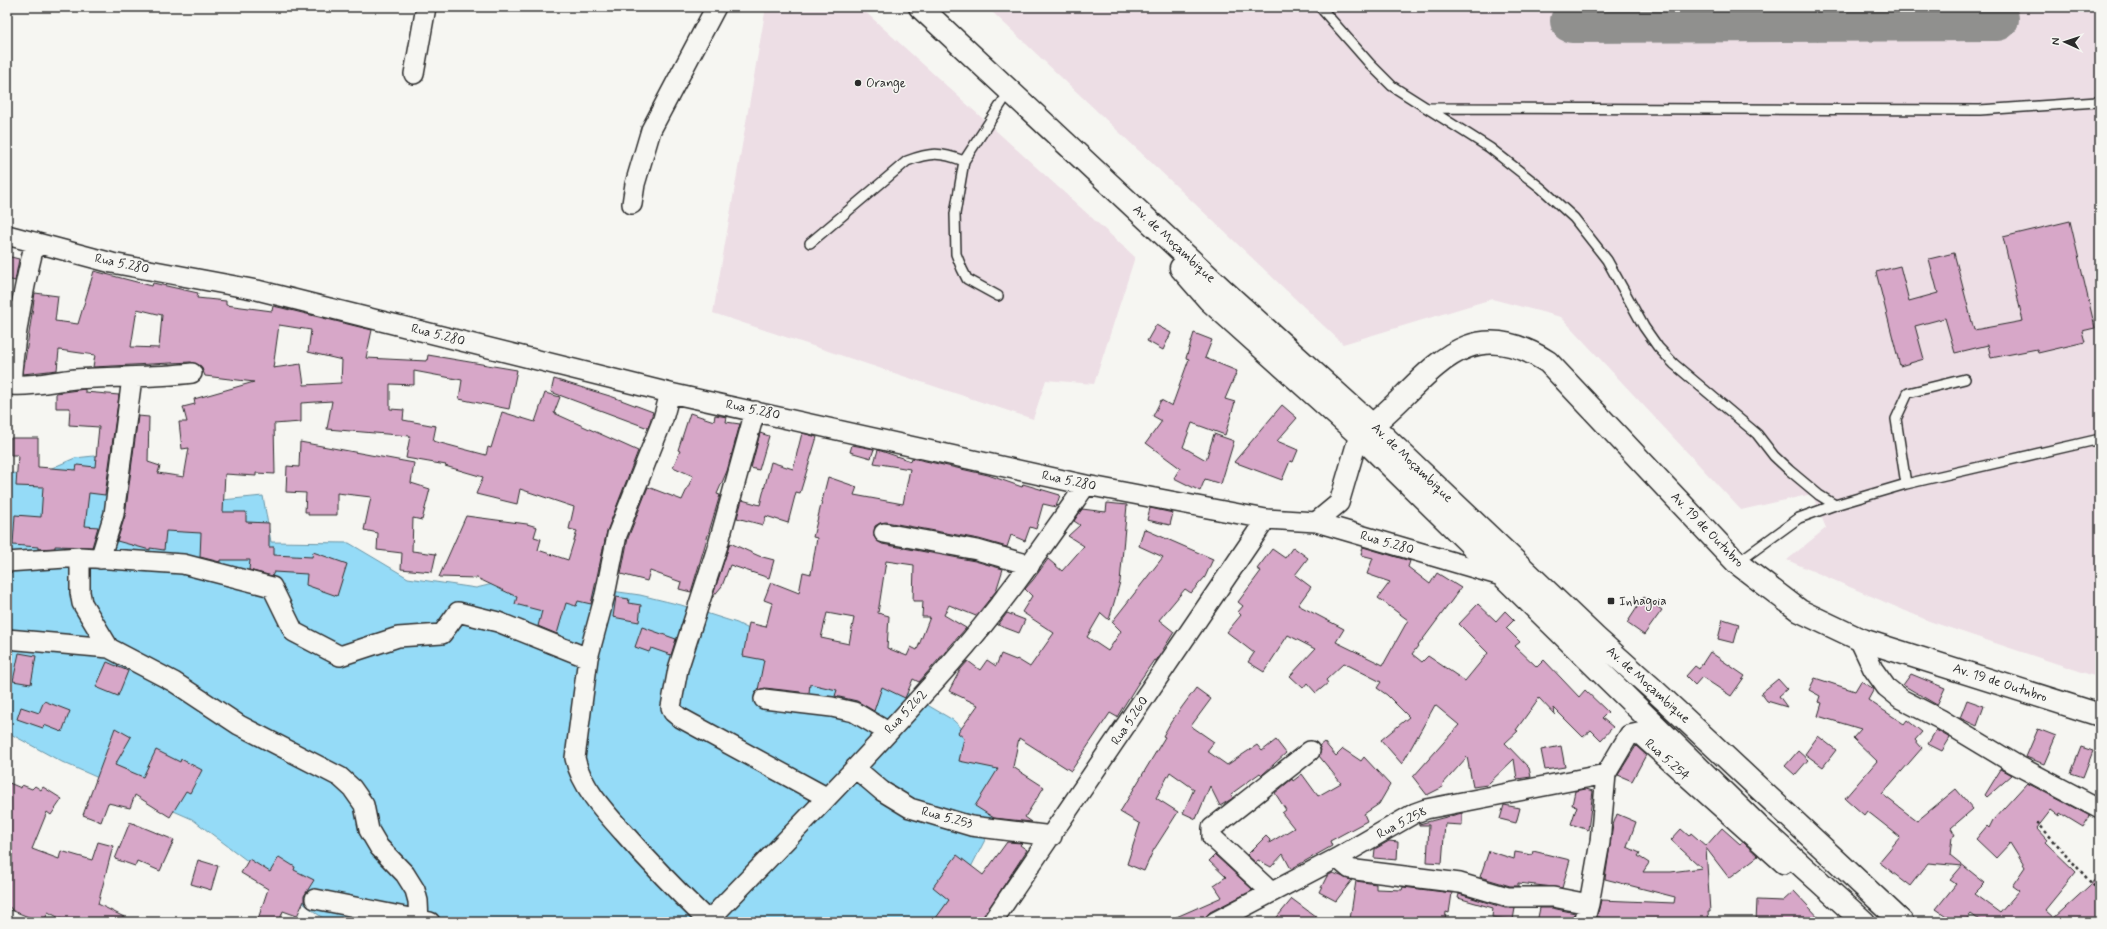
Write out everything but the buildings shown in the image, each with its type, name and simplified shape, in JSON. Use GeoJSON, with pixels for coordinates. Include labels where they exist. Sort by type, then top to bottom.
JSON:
{"type":"FeatureCollection","features":[{"type":"Feature","properties":{"kind":"main road","name":"Av. de Moçambique"},"geometry":{"type":"LineString","coordinates":[[903,7],[1185,270],[1209,300],[1366,430],[1501,576],[1760,828],[1864,922]]}},
{"type":"Feature","properties":{"kind":"main road","name":"Av. de Moçambique"},"geometry":{"type":"LineString","coordinates":[[920,7],[1225,292],[1366,430],[1654,690],[1902,922]]}},
{"type":"Feature","properties":{"kind":"main road","name":"Av. 19 de Outubro"},"geometry":{"type":"LineString","coordinates":[[1366,430],[1426,372],[1449,356],[1479,343],[1503,344],[1529,350],[1548,362],[1737,563],[1800,611],[1859,638],[2100,715]]}},
{"type":"Feature","properties":{"kind":"street"},"geometry":{"type":"LineString","coordinates":[[414,74],[426,7]]}},
{"type":"Feature","properties":{"kind":"street"},"geometry":{"type":"LineString","coordinates":[[632,204],[635,184],[651,130],[716,7]]}},
{"type":"Feature","properties":{"kind":"street","name":"Rua 5.280"},"geometry":{"type":"LineString","coordinates":[[7,235],[112,263],[257,290],[670,393],[755,410],[1086,485],[1266,519],[1316,522],[1501,576]]}},
{"type":"Feature","properties":{"kind":"street"},"geometry":{"type":"LineString","coordinates":[[35,242],[23,290],[9,385],[28,386],[73,379],[160,377],[192,373]]}},
{"type":"Feature","properties":{"kind":"street"},"geometry":{"type":"LineString","coordinates":[[100,559],[114,514],[132,378]]}},
{"type":"Feature","properties":{"kind":"street"},"geometry":{"type":"LineString","coordinates":[[670,393],[663,419],[617,535],[605,595],[588,658],[575,758],[577,767],[599,805],[660,876],[708,921]]}},
{"type":"Feature","properties":{"kind":"street"},"geometry":{"type":"LineString","coordinates":[[755,410],[718,545],[678,669],[671,707],[673,712],[679,717],[826,797]]}},
{"type":"Feature","properties":{"kind":"street"},"geometry":{"type":"LineString","coordinates":[[1316,522],[1339,503],[1366,430]]}},
{"type":"Feature","properties":{"kind":"street","name":"Rua 5.262"},"geometry":{"type":"LineString","coordinates":[[708,921],[855,768],[952,662],[1030,565],[1086,485]]}},
{"type":"Feature","properties":{"kind":"street","name":"Rua 5.260"},"geometry":{"type":"LineString","coordinates":[[992,922],[1052,836],[1266,519]]}},
{"type":"Feature","properties":{"kind":"street"},"geometry":{"type":"LineString","coordinates":[[884,533],[977,550],[1030,565]]}},
{"type":"Feature","properties":{"kind":"street"},"geometry":{"type":"LineString","coordinates":[[7,562],[80,557],[183,564],[272,587],[294,632],[340,656],[398,637],[442,634],[458,612],[498,622],[588,658]]}},
{"type":"Feature","properties":{"kind":"street"},"geometry":{"type":"LineString","coordinates":[[80,557],[80,592],[82,603],[109,648]]}},
{"type":"Feature","properties":{"kind":"street"},"geometry":{"type":"LineString","coordinates":[[1859,638],[1873,669],[1886,687],[1901,699],[1940,719],[2012,763],[2100,809]]}},
{"type":"Feature","properties":{"kind":"street"},"geometry":{"type":"LineString","coordinates":[[7,639],[109,648],[174,682],[239,725],[340,777],[352,788],[364,805],[369,830],[379,847],[405,874],[415,890],[423,921],[315,900]]}},
{"type":"Feature","properties":{"kind":"street"},"geometry":{"type":"LineString","coordinates":[[764,699],[832,707],[854,712],[888,732]]}},
{"type":"Feature","properties":{"kind":"street","name":"Rua 5.254"},"geometry":{"type":"LineString","coordinates":[[1586,913],[1600,842],[1606,774],[1629,735],[1638,733],[1796,874],[1819,892],[1837,898]]}},
{"type":"Feature","properties":{"kind":"street"},"geometry":{"type":"LineString","coordinates":[[1272,892],[1212,837],[1210,832],[1212,828],[1310,751]]}},
{"type":"Feature","properties":{"kind":"street","name":"Rua 5.253"},"geometry":{"type":"LineString","coordinates":[[855,768],[882,791],[910,808],[972,826],[1052,836]]}},
{"type":"Feature","properties":{"kind":"street","name":"Rua 5.258"},"geometry":{"type":"LineString","coordinates":[[1215,922],[1426,809],[1606,774]]}},
{"type":"Feature","properties":{"kind":"street"},"geometry":{"type":"LineString","coordinates":[[1337,858],[1350,869],[1460,884],[1508,897],[1553,897],[1586,913]]}},
{"type":"Feature","properties":{"kind":"lane"},"geometry":{"type":"LineString","coordinates":[[1320,7],[1370,64],[1392,86],[1490,148],[1542,188],[1574,218],[1607,260],[1644,327],[1658,347],[1674,364],[1751,428],[1788,470],[1819,495],[1835,505]]}},
{"type":"Feature","properties":{"kind":"lane"},"geometry":{"type":"LineString","coordinates":[[998,296],[968,279],[956,254],[955,214],[964,161],[1003,101]]}},
{"type":"Feature","properties":{"kind":"lane"},"geometry":{"type":"LineString","coordinates":[[1426,108],[1980,110],[2097,102]]}},
{"type":"Feature","properties":{"kind":"lane"},"geometry":{"type":"LineString","coordinates":[[810,243],[907,162],[926,154],[938,153],[964,161]]}},
{"type":"Feature","properties":{"kind":"lane"},"geometry":{"type":"LineString","coordinates":[[1906,484],[1896,419],[1908,393],[1966,379]]}},
{"type":"Feature","properties":{"kind":"lane"},"geometry":{"type":"LineString","coordinates":[[1737,563],[1799,518],[1835,505],[1906,484],[2100,439]]}},
{"type":"Feature","properties":{"kind":"path"},"geometry":{"type":"LineString","coordinates":[[2037,822],[2093,885],[2100,890]]}},
{"type":"Feature","properties":{"kind":"shaded area"},"geometry":{"type":"Polygon","coordinates":[[[766,7],[860,7],[1135,257],[1094,384],[1046,380],[1033,419],[713,313],[766,7]]]}},
{"type":"Feature","properties":{"kind":"shaded area"},"geometry":{"type":"Polygon","coordinates":[[[987,7],[2100,7],[2100,678],[1929,621],[1787,560],[1826,528],[1812,494],[1741,510],[1561,317],[1492,299],[1343,344],[987,7]]]}},
{"type":"Feature","properties":{"kind":"water"},"geometry":{"type":"Polygon","coordinates":[[[140,451],[161,506],[263,496],[271,542],[349,543],[408,578],[476,588],[519,578],[640,595],[681,605],[737,623],[824,667],[900,689],[953,720],[1010,774],[1004,803],[969,871],[934,922],[328,922],[192,819],[62,762],[7,732],[7,473],[38,474],[75,458],[140,451]]]}},
{"type":"Feature","properties":{"kind":"taxiway"},"geometry":{"type":"LineString","coordinates":[[1572,21],[1997,19]]}},
{"type":"Feature","properties":{"kind":"place","name":"Orange"},"geometry":{"type":"Point","coordinates":[858,83]}},
{"type":"Feature","properties":{"kind":"place","name":"Inhagoia"},"geometry":{"type":"Point","coordinates":[1611,601]}}]}
